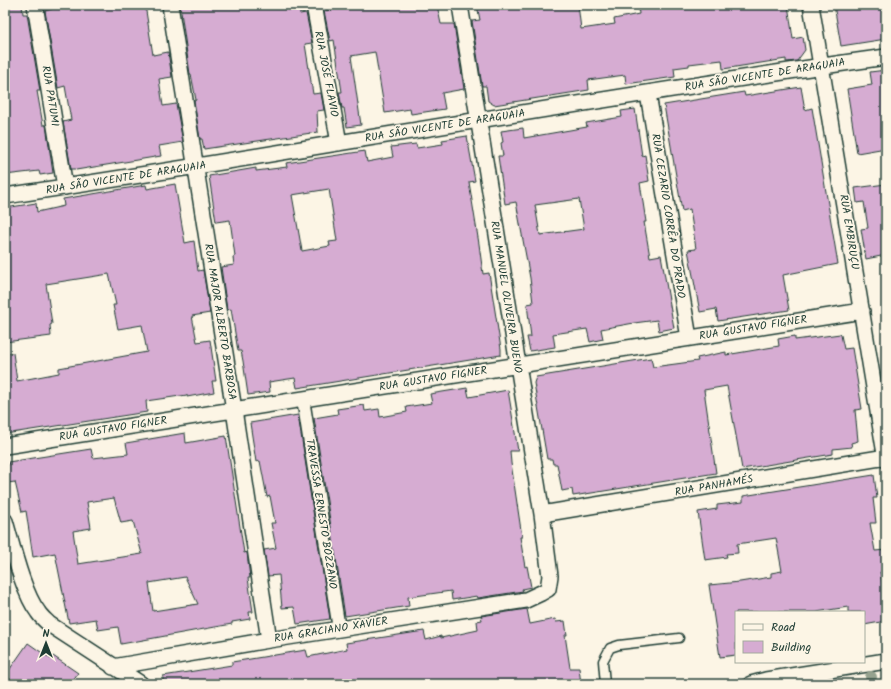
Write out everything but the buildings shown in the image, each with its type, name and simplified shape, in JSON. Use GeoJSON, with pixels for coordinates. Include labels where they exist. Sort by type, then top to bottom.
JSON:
{"type":"FeatureCollection","features":[{"type":"Feature","properties":{"kind":"street","name":"RUA PATUMI"},"geometry":{"type":"LineString","coordinates":[[35,5],[65,187]]}},
{"type":"Feature","properties":{"kind":"street","name":"RUA MAJOR ALBERTO BARBOSA"},"geometry":{"type":"LineString","coordinates":[[170,5],[269,640]]}},
{"type":"Feature","properties":{"kind":"street","name":"RUA JOSÉ FLAVIO"},"geometry":{"type":"LineString","coordinates":[[314,5],[339,143]]}},
{"type":"Feature","properties":{"kind":"street","name":"RUA MANUEL OLIVEIRA BUENO"},"geometry":{"type":"LineString","coordinates":[[460,5],[542,514],[550,576],[548,589]]}},
{"type":"Feature","properties":{"kind":"street","name":"RUA EMBIRUÇU"},"geometry":{"type":"LineString","coordinates":[[811,5],[886,458]]}},
{"type":"Feature","properties":{"kind":"street","name":"RUA SÃO VICENTE DE ARAGUAIA"},"geometry":{"type":"LineString","coordinates":[[5,196],[195,168],[478,120],[886,57]]}},
{"type":"Feature","properties":{"kind":"street","name":"RUA CEZARIO CORRÊA DO PRADO"},"geometry":{"type":"LineString","coordinates":[[648,94],[688,338]]}},
{"type":"Feature","properties":{"kind":"street","name":"RUA GUSTAVO FIGNER"},"geometry":{"type":"LineString","coordinates":[[5,446],[862,311]]}},
{"type":"Feature","properties":{"kind":"street","name":"TRAVESSA ERNESTO BOZZANO"},"geometry":{"type":"LineString","coordinates":[[303,399],[339,629]]}},
{"type":"Feature","properties":{"kind":"street","name":"RUA PANHAMÉS"},"geometry":{"type":"LineString","coordinates":[[542,514],[886,458]]}},
{"type":"Feature","properties":{"kind":"street"},"geometry":{"type":"LineString","coordinates":[[5,521],[29,598],[38,612],[49,624],[141,684]]}},
{"type":"Feature","properties":{"kind":"street","name":"RUA GRACIANO XAVIER"},"geometry":{"type":"LineString","coordinates":[[113,667],[269,640],[526,600],[548,589]]}},
{"type":"Feature","properties":{"kind":"street"},"geometry":{"type":"LineString","coordinates":[[751,684],[766,680],[886,661]]}},
{"type":"Feature","properties":{"kind":"lane"},"geometry":{"type":"LineString","coordinates":[[606,684],[603,661],[610,648],[619,645],[679,638]]}}]}
